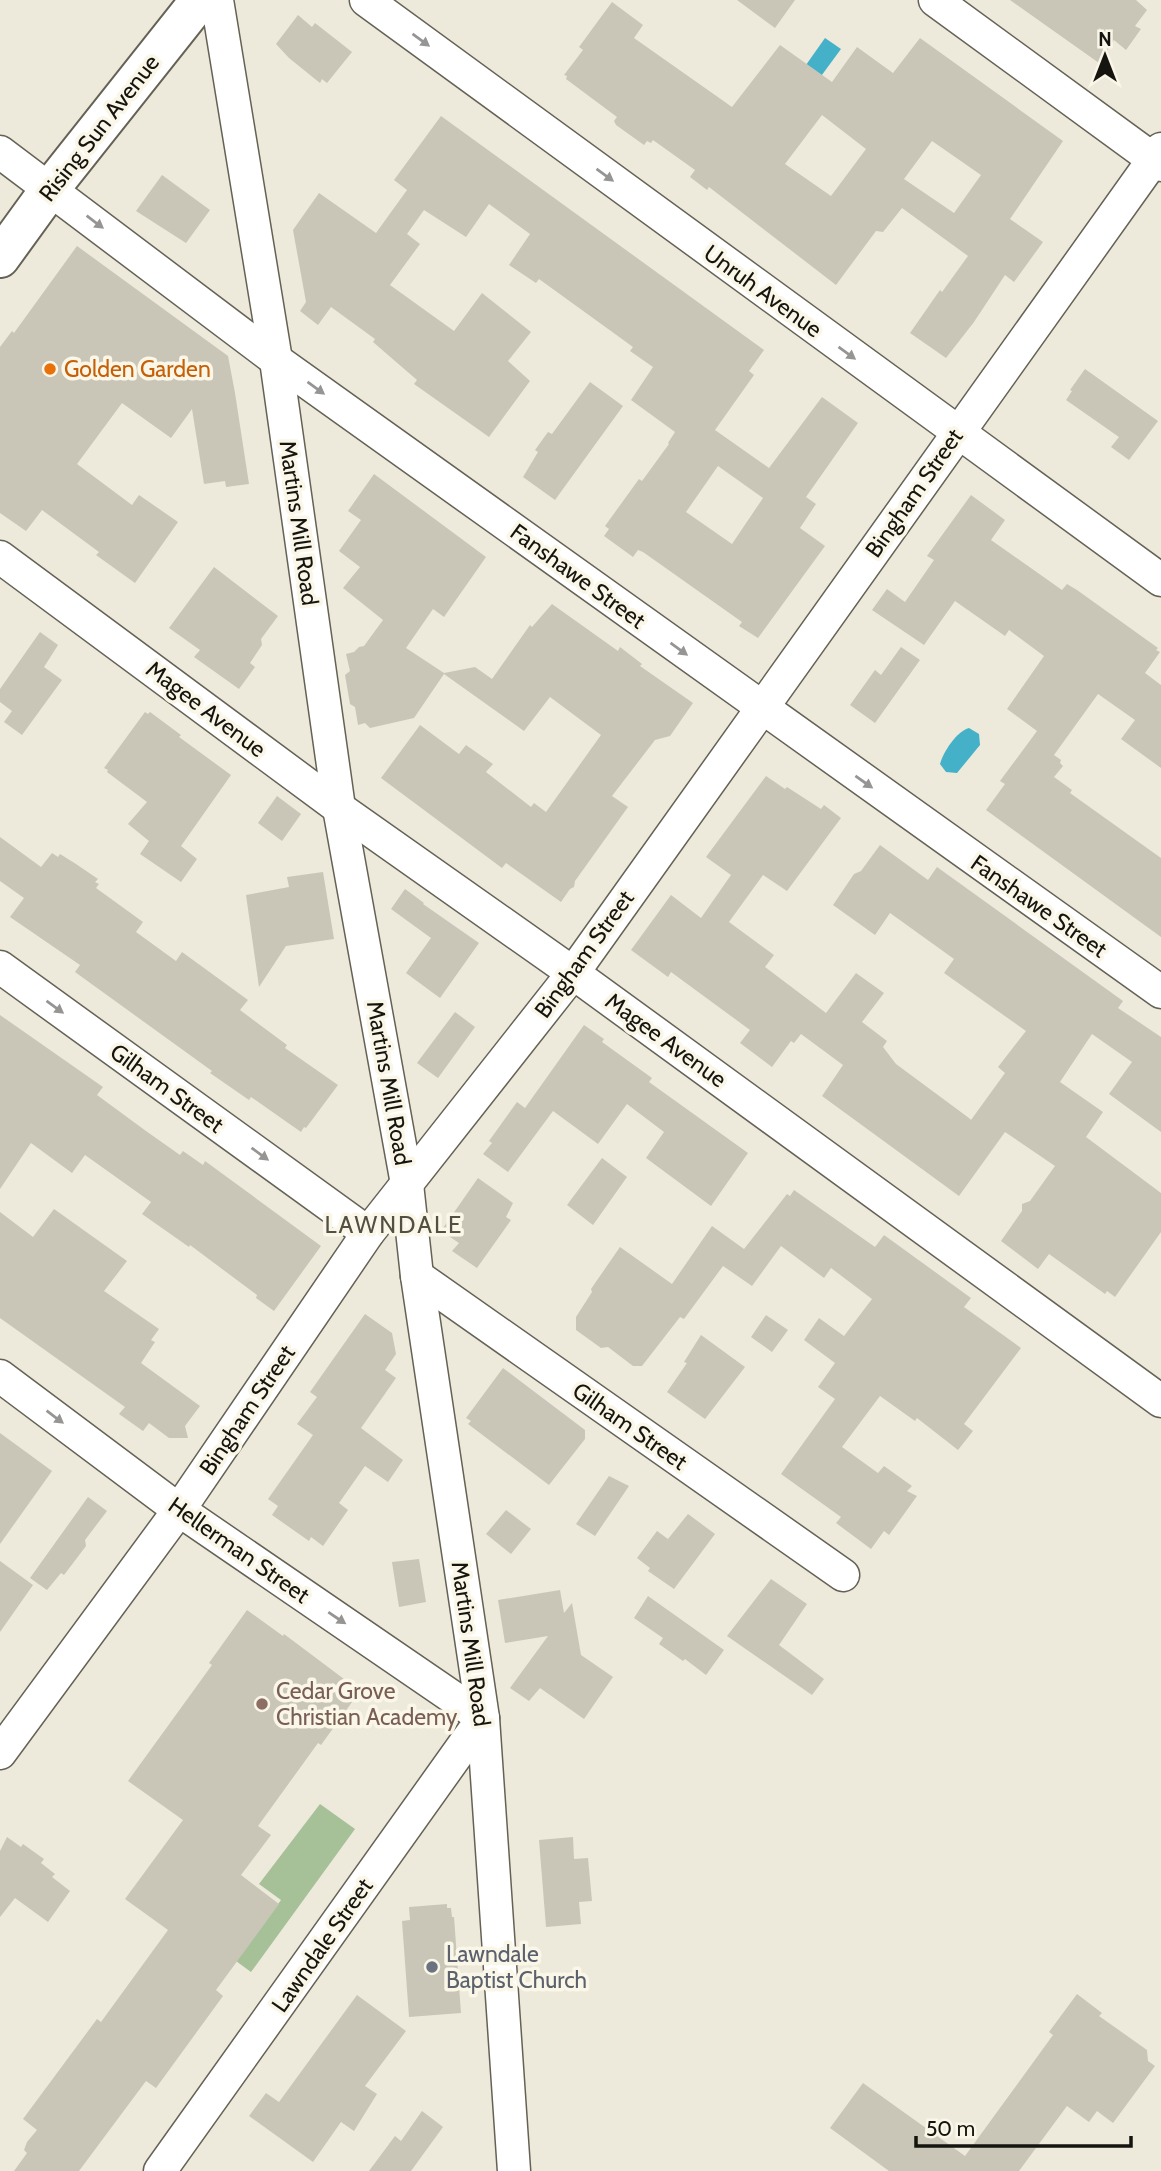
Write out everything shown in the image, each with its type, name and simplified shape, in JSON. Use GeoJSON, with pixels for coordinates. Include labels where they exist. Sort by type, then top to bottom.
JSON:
{"type":"FeatureCollection","features":[{"type":"Feature","properties":{"kind":"main road","name":"Rising Sun Avenue"},"geometry":{"type":"LineString","coordinates":[[0,258],[50,189],[200,0]]}},
{"type":"Feature","properties":{"kind":"street","name":"Martins Mill Road"},"geometry":{"type":"LineString","coordinates":[[217,0],[276,360],[339,808],[407,1184],[417,1276],[484,1718],[514,2171]]}},
{"type":"Feature","properties":{"kind":"street","name":"Unruh Avenue"},"geometry":{"type":"LineString","coordinates":[[366,0],[1161,580]]}},
{"type":"Feature","properties":{"kind":"street"},"geometry":{"type":"LineString","coordinates":[[935,0],[1158,158]]}},
{"type":"Feature","properties":{"kind":"street","name":"Fanshawe Street"},"geometry":{"type":"LineString","coordinates":[[0,152],[276,360],[1161,992]]}},
{"type":"Feature","properties":{"kind":"street","name":"Bingham Street"},"geometry":{"type":"LineString","coordinates":[[0,1753],[179,1510],[368,1233],[573,973],[957,433],[1158,158]]}},
{"type":"Feature","properties":{"kind":"street","name":"Magee Avenue"},"geometry":{"type":"LineString","coordinates":[[0,557],[339,808],[573,973],[1161,1401]]}},
{"type":"Feature","properties":{"kind":"street","name":"Gilham Street"},"geometry":{"type":"LineString","coordinates":[[0,967],[368,1233]]}},
{"type":"Feature","properties":{"kind":"street","name":"Gilham Street"},"geometry":{"type":"LineString","coordinates":[[417,1276],[843,1575]]}},
{"type":"Feature","properties":{"kind":"street","name":"Hellerman Street"},"geometry":{"type":"LineString","coordinates":[[0,1376],[179,1510],[484,1718]]}},
{"type":"Feature","properties":{"kind":"street","name":"Lawndale Street"},"geometry":{"type":"LineString","coordinates":[[160,2171],[484,1718]]}},
{"type":"Feature","properties":{"kind":"green space"},"geometry":{"type":"Polygon","coordinates":[[[320,1804],[355,1829],[251,1972],[236,1961],[281,1900],[259,1884],[320,1804]]]}},
{"type":"Feature","properties":{"kind":"water"},"geometry":{"type":"Polygon","coordinates":[[[825,38],[841,49],[816,83],[801,72],[825,38]]]}},
{"type":"Feature","properties":{"kind":"water"},"geometry":{"type":"Polygon","coordinates":[[[969,728],[979,734],[980,745],[957,773],[946,772],[940,764],[944,754],[955,738],[969,728]]]}},
{"type":"Feature","properties":{"kind":"building"},"geometry":{"type":"Polygon","coordinates":[[[737,0],[795,0],[775,28],[737,0]]]}},
{"type":"Feature","properties":{"kind":"building"},"geometry":{"type":"Polygon","coordinates":[[[1010,0],[1136,0],[1147,10],[1135,26],[1141,29],[1126,50],[1114,40],[1099,63],[1010,0]]]}},
{"type":"Feature","properties":{"kind":"building"},"geometry":{"type":"Polygon","coordinates":[[[612,2],[643,25],[634,38],[732,107],[780,45],[832,82],[857,47],[893,73],[920,38],[1063,141],[1010,219],[1043,242],[1014,282],[1005,275],[946,358],[910,333],[968,256],[902,208],[883,232],[876,231],[836,285],[709,187],[707,190],[690,177],[695,170],[653,140],[644,145],[616,125],[614,121],[617,117],[566,79],[567,76],[564,75],[583,50],[579,47],[612,2]],[[822,115],[785,164],[831,196],[866,149],[822,115]],[[932,141],[904,179],[954,213],[981,175],[932,141]]]}},
{"type":"Feature","properties":{"kind":"building"},"geometry":{"type":"Polygon","coordinates":[[[298,15],[312,27],[315,23],[352,52],[327,83],[322,79],[320,83],[276,44],[298,15]]]}},
{"type":"Feature","properties":{"kind":"building"},"geometry":{"type":"Polygon","coordinates":[[[441,116],[764,350],[749,371],[754,375],[715,430],[769,468],[822,397],[858,423],[806,497],[816,504],[800,528],[825,546],[758,638],[739,626],[742,622],[643,552],[638,550],[633,557],[604,536],[609,529],[605,526],[639,479],[642,481],[675,432],[631,400],[653,367],[630,351],[633,347],[539,279],[536,283],[509,265],[530,234],[489,204],[466,237],[424,210],[407,234],[420,244],[390,285],[454,331],[482,293],[531,332],[508,361],[530,381],[489,437],[414,384],[417,380],[373,342],[375,339],[331,307],[318,325],[300,311],[306,302],[293,230],[319,193],[376,233],[407,190],[394,180],[441,116]],[[718,466],[686,512],[732,544],[763,498],[718,466]]]}},
{"type":"Feature","properties":{"kind":"building"},"geometry":{"type":"Polygon","coordinates":[[[162,175],[210,210],[186,243],[136,211],[162,175]]]}},
{"type":"Feature","properties":{"kind":"building"},"geometry":{"type":"Polygon","coordinates":[[[77,246],[228,356],[235,393],[249,484],[226,487],[225,481],[204,484],[192,409],[171,438],[122,403],[77,464],[132,505],[139,495],[178,522],[135,583],[96,555],[99,552],[42,510],[26,531],[0,513],[0,347],[12,331],[14,333],[77,246]]]}},
{"type":"Feature","properties":{"kind":"building"},"geometry":{"type":"Polygon","coordinates":[[[1085,369],[1158,421],[1129,460],[1111,447],[1119,437],[1066,400],[1085,369]]]}},
{"type":"Feature","properties":{"kind":"building"},"geometry":{"type":"Polygon","coordinates":[[[590,382],[623,406],[555,500],[523,477],[538,452],[535,450],[548,432],[552,434],[590,382]]]}},
{"type":"Feature","properties":{"kind":"building"},"geometry":{"type":"Polygon","coordinates":[[[374,474],[486,557],[444,617],[433,609],[406,648],[444,673],[475,667],[492,679],[530,625],[532,627],[552,604],[618,651],[620,647],[642,664],[640,666],[693,703],[670,736],[655,740],[612,796],[628,807],[561,902],[506,863],[502,868],[381,778],[420,725],[459,754],[466,745],[493,764],[486,772],[531,807],[534,803],[546,812],[601,735],[550,697],[524,731],[444,674],[414,718],[370,728],[365,723],[358,725],[355,707],[350,704],[345,675],[350,671],[346,654],[364,646],[383,620],[343,588],[360,567],[339,551],[361,520],[348,511],[374,474]]]}},
{"type":"Feature","properties":{"kind":"building"},"geometry":{"type":"Polygon","coordinates":[[[971,495],[1005,520],[991,540],[1062,590],[1067,584],[1077,590],[1160,652],[1145,673],[1161,685],[1161,768],[1121,739],[1135,720],[1098,694],[1054,755],[1061,760],[1063,766],[1054,777],[1072,790],[1070,793],[1161,858],[1161,937],[986,810],[1005,784],[1000,781],[1037,731],[1007,709],[1044,656],[1009,630],[1005,636],[955,601],[924,645],[872,610],[887,589],[905,602],[934,560],[927,556],[971,495]]]}},
{"type":"Feature","properties":{"kind":"building"},"geometry":{"type":"Polygon","coordinates":[[[214,567],[278,616],[261,639],[262,645],[250,663],[255,667],[239,689],[194,657],[200,650],[169,628],[214,567]]]}},
{"type":"Feature","properties":{"kind":"building"},"geometry":{"type":"Polygon","coordinates":[[[40,632],[58,645],[44,667],[62,680],[22,735],[4,722],[12,711],[0,702],[0,689],[40,632]]]}},
{"type":"Feature","properties":{"kind":"building"},"geometry":{"type":"Polygon","coordinates":[[[901,647],[920,660],[875,723],[850,705],[875,670],[881,675],[901,647]]]}},
{"type":"Feature","properties":{"kind":"building"},"geometry":{"type":"Polygon","coordinates":[[[145,712],[150,712],[231,775],[181,846],[197,859],[181,882],[140,854],[149,841],[128,824],[147,802],[104,768],[145,712]]]}},
{"type":"Feature","properties":{"kind":"building"},"geometry":{"type":"Polygon","coordinates":[[[766,776],[821,809],[824,805],[841,818],[787,891],[763,875],[729,922],[774,955],[765,967],[826,1013],[856,973],[884,993],[862,1022],[887,1041],[883,1047],[896,1064],[971,1120],[1005,1073],[998,1067],[1026,1031],[944,973],[954,959],[890,913],[875,935],[833,905],[854,874],[861,871],[880,845],[928,880],[937,867],[1123,1001],[1118,1008],[1161,1037],[1161,1132],[1109,1094],[1132,1062],[1092,1034],[1060,1082],[1103,1112],[1086,1137],[1161,1193],[1161,1232],[1115,1297],[1107,1291],[1105,1294],[1049,1254],[1038,1269],[1001,1241],[1022,1211],[1022,1204],[1030,1201],[1055,1166],[1005,1132],[959,1196],[822,1096],[843,1065],[801,1034],[794,1043],[791,1041],[772,1067],[740,1043],[750,1030],[671,972],[668,977],[631,950],[671,895],[701,918],[731,875],[706,857],[766,776]]]}},
{"type":"Feature","properties":{"kind":"building"},"geometry":{"type":"Polygon","coordinates":[[[277,796],[301,814],[282,841],[258,823],[277,796]]]}},
{"type":"Feature","properties":{"kind":"building"},"geometry":{"type":"Polygon","coordinates":[[[0,837],[41,867],[52,853],[58,857],[60,854],[98,879],[95,882],[99,884],[96,888],[143,922],[136,932],[176,961],[182,952],[248,1000],[240,1010],[287,1045],[285,1048],[338,1085],[306,1128],[301,1132],[251,1097],[249,1100],[210,1073],[212,1071],[75,972],[80,965],[10,917],[24,898],[0,881],[0,837]]]}},
{"type":"Feature","properties":{"kind":"building"},"geometry":{"type":"Polygon","coordinates":[[[323,872],[334,939],[286,946],[259,987],[246,895],[289,887],[287,877],[323,872]]]}},
{"type":"Feature","properties":{"kind":"building"},"geometry":{"type":"Polygon","coordinates":[[[405,889],[479,943],[440,998],[406,973],[431,938],[391,909],[405,889]]]}},
{"type":"Feature","properties":{"kind":"building"},"geometry":{"type":"Polygon","coordinates":[[[455,1012],[475,1027],[438,1078],[417,1063],[455,1012]]]}},
{"type":"Feature","properties":{"kind":"building"},"geometry":{"type":"Polygon","coordinates":[[[0,1015],[103,1087],[97,1095],[146,1131],[180,1155],[183,1151],[203,1165],[205,1161],[321,1246],[274,1311],[190,1245],[189,1247],[142,1214],[151,1202],[85,1155],[72,1173],[31,1143],[0,1189],[0,1015]]]}},
{"type":"Feature","properties":{"kind":"building"},"geometry":{"type":"Polygon","coordinates":[[[584,1025],[604,1039],[602,1042],[652,1078],[649,1082],[748,1153],[711,1206],[646,1158],[664,1132],[627,1104],[598,1144],[553,1111],[508,1172],[483,1154],[517,1102],[525,1108],[584,1025]]]}},
{"type":"Feature","properties":{"kind":"building"},"geometry":{"type":"Polygon","coordinates":[[[602,1158],[627,1177],[593,1225],[567,1205],[602,1158]]]}},
{"type":"Feature","properties":{"kind":"building"},"geometry":{"type":"Polygon","coordinates":[[[478,1178],[513,1203],[506,1217],[511,1220],[477,1268],[452,1251],[459,1243],[441,1231],[478,1178]]]}},
{"type":"Feature","properties":{"kind":"building"},"geometry":{"type":"Polygon","coordinates":[[[794,1190],[875,1247],[884,1235],[971,1298],[964,1307],[1021,1348],[964,1424],[973,1431],[958,1450],[917,1418],[915,1421],[880,1396],[842,1447],[878,1473],[884,1466],[912,1486],[907,1491],[917,1496],[889,1535],[884,1531],[871,1549],[836,1523],[841,1517],[781,1474],[835,1399],[818,1387],[835,1363],[804,1340],[819,1318],[844,1336],[872,1299],[831,1268],[824,1278],[781,1246],[752,1286],[723,1266],[684,1319],[680,1317],[642,1366],[633,1366],[608,1347],[601,1348],[576,1330],[576,1317],[592,1292],[591,1289],[620,1247],[672,1284],[712,1226],[744,1249],[787,1194],[790,1196],[794,1190]]]}},
{"type":"Feature","properties":{"kind":"building"},"geometry":{"type":"Polygon","coordinates":[[[54,1209],[127,1261],[104,1291],[159,1329],[151,1340],[155,1342],[141,1363],[200,1406],[185,1426],[188,1438],[169,1438],[149,1423],[143,1431],[119,1414],[125,1407],[0,1318],[0,1212],[33,1237],[54,1209]]]}},
{"type":"Feature","properties":{"kind":"building"},"geometry":{"type":"Polygon","coordinates":[[[365,1314],[392,1333],[396,1354],[385,1370],[396,1378],[361,1428],[403,1460],[388,1482],[365,1466],[339,1503],[348,1510],[323,1546],[311,1537],[309,1541],[272,1515],[278,1506],[268,1499],[313,1435],[297,1424],[317,1397],[310,1392],[365,1314]]]}},
{"type":"Feature","properties":{"kind":"building"},"geometry":{"type":"Polygon","coordinates":[[[766,1315],[788,1330],[772,1352],[751,1337],[766,1315]]]}},
{"type":"Feature","properties":{"kind":"building"},"geometry":{"type":"Polygon","coordinates":[[[701,1335],[745,1367],[705,1419],[667,1392],[687,1363],[684,1362],[701,1335]]]}},
{"type":"Feature","properties":{"kind":"building"},"geometry":{"type":"Polygon","coordinates":[[[503,1368],[585,1430],[585,1439],[549,1485],[468,1424],[471,1421],[466,1418],[503,1368]]]}},
{"type":"Feature","properties":{"kind":"building"},"geometry":{"type":"Polygon","coordinates":[[[0,1433],[52,1471],[0,1544],[0,1433]]]}},
{"type":"Feature","properties":{"kind":"building"},"geometry":{"type":"Polygon","coordinates":[[[609,1476],[629,1486],[595,1536],[576,1524],[609,1476]]]}},
{"type":"Feature","properties":{"kind":"building"},"geometry":{"type":"Polygon","coordinates":[[[88,1497],[107,1511],[64,1575],[61,1573],[47,1590],[30,1578],[88,1497]]]}},
{"type":"Feature","properties":{"kind":"building"},"geometry":{"type":"Polygon","coordinates":[[[506,1510],[531,1529],[511,1554],[486,1534],[506,1510]]]}},
{"type":"Feature","properties":{"kind":"building"},"geometry":{"type":"Polygon","coordinates":[[[688,1514],[715,1534],[674,1589],[648,1571],[650,1568],[637,1558],[657,1531],[668,1539],[688,1514]]]}},
{"type":"Feature","properties":{"kind":"building"},"geometry":{"type":"Polygon","coordinates":[[[419,1559],[426,1602],[399,1607],[392,1562],[419,1559]]]}},
{"type":"Feature","properties":{"kind":"building"},"geometry":{"type":"Polygon","coordinates":[[[0,1561],[33,1585],[0,1632],[0,1561]]]}},
{"type":"Feature","properties":{"kind":"building"},"geometry":{"type":"Polygon","coordinates":[[[771,1579],[807,1604],[779,1645],[824,1679],[812,1695],[727,1636],[771,1579]]]}},
{"type":"Feature","properties":{"kind":"building"},"geometry":{"type":"Polygon","coordinates":[[[560,1590],[564,1613],[572,1603],[581,1655],[613,1677],[584,1719],[540,1688],[529,1701],[510,1688],[548,1636],[505,1643],[498,1600],[560,1590]]]}},
{"type":"Feature","properties":{"kind":"building"},"geometry":{"type":"Polygon","coordinates":[[[648,1596],[724,1650],[706,1675],[659,1644],[663,1638],[634,1618],[648,1596]]]}},
{"type":"Feature","properties":{"kind":"building"},"geometry":{"type":"Polygon","coordinates":[[[247,1610],[360,1691],[321,1745],[318,1743],[258,1826],[271,1835],[241,1875],[279,1904],[216,1990],[223,1996],[156,2088],[146,2081],[79,2171],[14,2171],[27,2153],[24,2150],[27,2142],[37,2130],[23,2119],[97,2019],[101,2022],[168,1930],[125,1899],[183,1820],[128,1781],[212,1665],[209,1663],[247,1610]]]}},
{"type":"Feature","properties":{"kind":"building"},"geometry":{"type":"Polygon","coordinates":[[[7,1837],[21,1847],[23,1844],[44,1859],[41,1863],[55,1874],[52,1877],[70,1891],[48,1922],[15,1898],[0,1917],[0,1851],[7,1837]]]}},
{"type":"Feature","properties":{"kind":"building"},"geometry":{"type":"Polygon","coordinates":[[[573,1837],[574,1859],[588,1858],[592,1901],[579,1902],[581,1924],[546,1927],[539,1840],[573,1837]]]}},
{"type":"Feature","properties":{"kind":"building","name":"Lawndale Baptist Church"},"geometry":{"type":"Polygon","coordinates":[[[447,1904],[454,1917],[461,2013],[409,2017],[402,1921],[410,1920],[409,1907],[447,1904]]]}},
{"type":"Feature","properties":{"kind":"building"},"geometry":{"type":"Polygon","coordinates":[[[1077,1994],[1102,2013],[1099,2016],[1147,2050],[1148,2061],[1155,2066],[1113,2123],[1097,2111],[1089,2122],[1067,2106],[1019,2171],[889,2171],[830,2128],[863,2083],[965,2156],[1053,2035],[1049,2032],[1077,1994]]]}},
{"type":"Feature","properties":{"kind":"building"},"geometry":{"type":"Polygon","coordinates":[[[357,1995],[406,2031],[365,2086],[377,2094],[354,2131],[341,2122],[313,2162],[249,2116],[266,2093],[279,2102],[357,1995]]]}},
{"type":"Feature","properties":{"kind":"building"},"geometry":{"type":"Polygon","coordinates":[[[422,2111],[443,2127],[411,2171],[369,2171],[395,2136],[401,2141],[422,2111]]]}},
{"type":"Feature","properties":{"kind":"place","name":"Golden Garden"},"geometry":{"type":"Point","coordinates":[50,369]}},
{"type":"Feature","properties":{"kind":"place","name":"Cedar Grove Christian Academy"},"geometry":{"type":"Point","coordinates":[262,1704]}},
{"type":"Feature","properties":{"kind":"place","name":"Lawndale Baptist Church"},"geometry":{"type":"Point","coordinates":[432,1967]}},
{"type":"Feature","properties":{"kind":"district","name":"LAWNDALE"},"geometry":{"type":"Point","coordinates":[394,1225]}}]}
